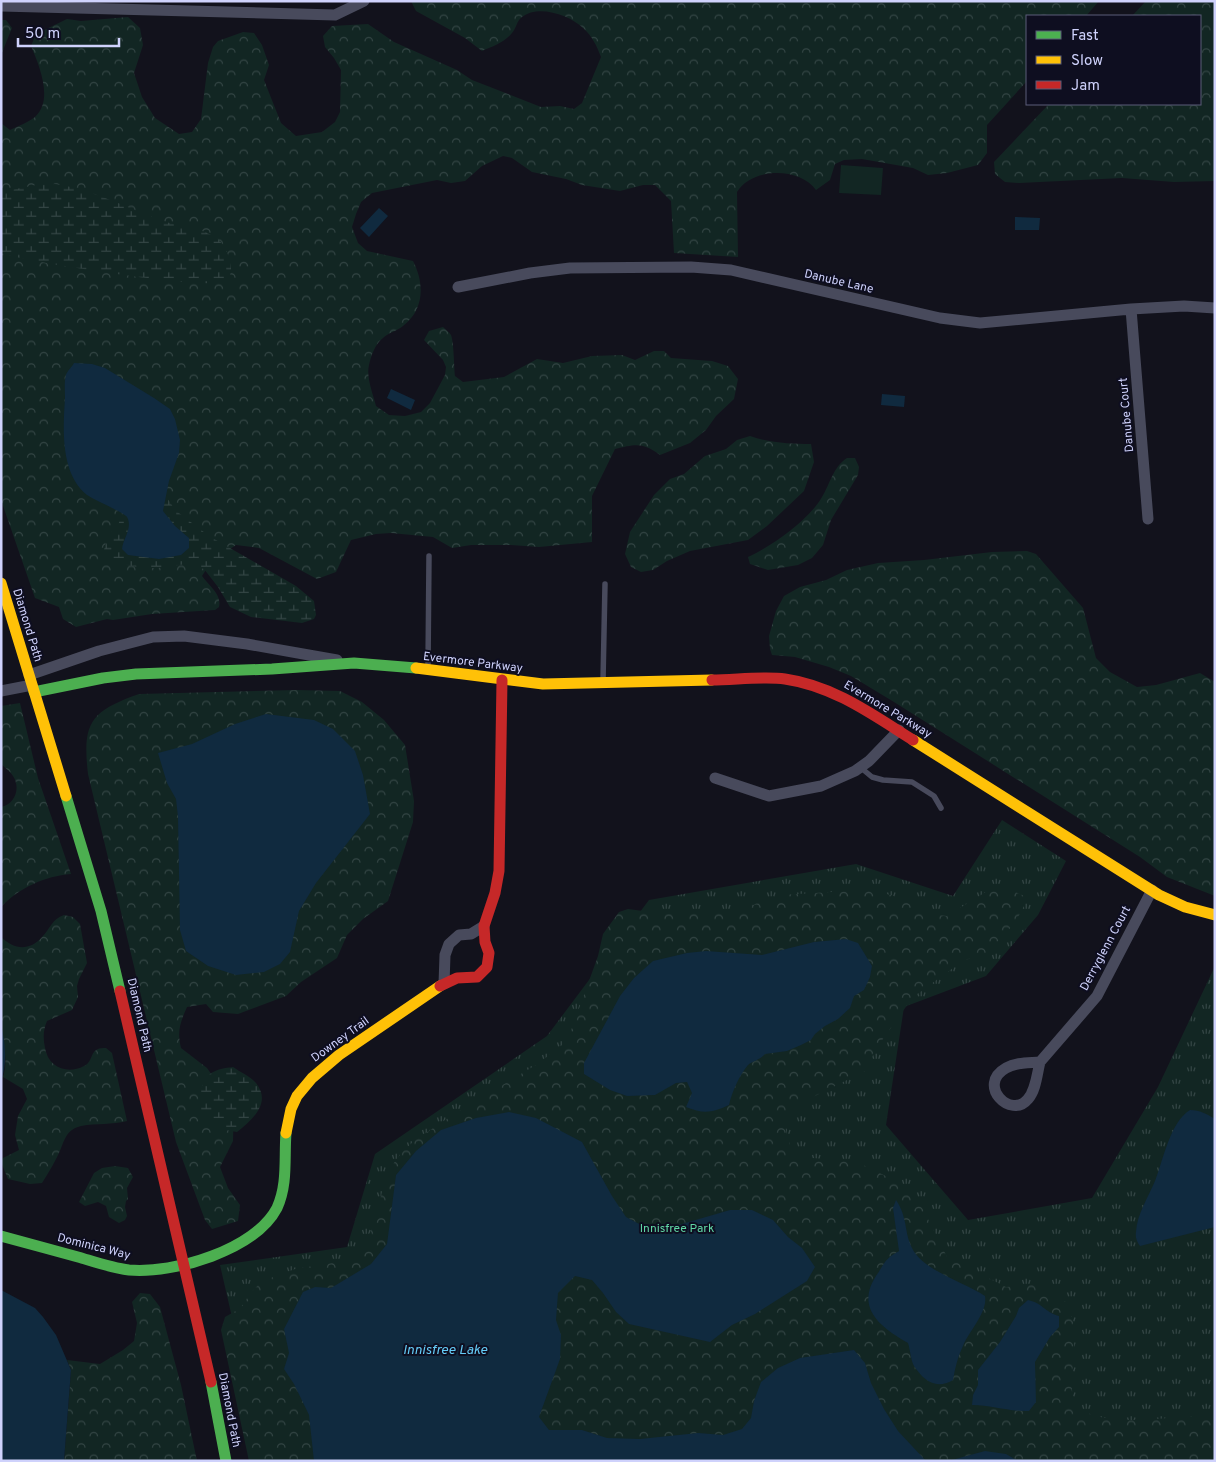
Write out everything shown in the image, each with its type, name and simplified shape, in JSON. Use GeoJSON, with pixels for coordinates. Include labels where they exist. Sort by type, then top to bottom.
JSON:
{"type":"FeatureCollection","features":[{"type":"Feature","properties":{"kind":"street"},"geometry":{"type":"LineString","coordinates":[[1,6],[335,15],[364,2]]}},
{"type":"Feature","properties":{"kind":"street","name":"Danube Lane"},"geometry":{"type":"LineString","coordinates":[[458,287],[530,273],[570,268],[691,267],[731,270],[940,318],[980,322],[1131,309],[1184,306],[1215,308]]}},
{"type":"Feature","properties":{"kind":"street","name":"Danube Court"},"geometry":{"type":"LineString","coordinates":[[1131,309],[1148,519]]}},
{"type":"Feature","properties":{"kind":"street","name":"Diamond Path"},"geometry":{"type":"LineString","coordinates":[[1,582],[101,911],[213,1391],[226,1461]]}},
{"type":"Feature","properties":{"kind":"street","name":"Evermore Parkway"},"geometry":{"type":"LineString","coordinates":[[32,684],[99,651],[153,637],[184,636],[246,644],[354,663],[428,669],[543,684],[783,679],[811,684],[837,694],[899,730],[1152,890],[1185,907],[1215,915]]}},
{"type":"Feature","properties":{"kind":"street","name":"Evermore Parkway"},"geometry":{"type":"LineString","coordinates":[[32,684],[136,674],[272,669],[354,663]]}},
{"type":"Feature","properties":{"kind":"street","name":"Downey Trail"},"geometry":{"type":"LineString","coordinates":[[182,1264],[234,1247],[251,1237],[264,1225],[276,1208],[285,1177],[286,1135],[290,1115],[296,1098],[306,1083],[324,1066],[444,984],[458,978],[477,977],[487,967],[489,953],[485,942],[484,926],[495,893],[498,871],[502,680]]}},
{"type":"Feature","properties":{"kind":"street"},"geometry":{"type":"LineString","coordinates":[[1,691],[32,684]]}},
{"type":"Feature","properties":{"kind":"street"},"geometry":{"type":"LineString","coordinates":[[715,778],[769,796],[821,786],[855,772],[899,730]]}},
{"type":"Feature","properties":{"kind":"street","name":"Derryglenn Court"},"geometry":{"type":"LineString","coordinates":[[1040,1062],[1018,1064],[1006,1068],[996,1077],[994,1088],[998,1099],[1006,1104],[1017,1105],[1027,1101],[1033,1091],[1040,1062],[1097,996],[1152,890]]}},
{"type":"Feature","properties":{"kind":"street"},"geometry":{"type":"LineString","coordinates":[[444,984],[445,955],[448,944],[459,935],[471,934],[484,926]]}},
{"type":"Feature","properties":{"kind":"street","name":"Dominica Way"},"geometry":{"type":"LineString","coordinates":[[1,1236],[127,1270],[152,1270],[182,1264]]}},
{"type":"Feature","properties":{"kind":"lane"},"geometry":{"type":"LineString","coordinates":[[428,669],[429,556]]}},
{"type":"Feature","properties":{"kind":"lane"},"geometry":{"type":"LineString","coordinates":[[603,683],[605,584]]}},
{"type":"Feature","properties":{"kind":"lane"},"geometry":{"type":"LineString","coordinates":[[860,767],[872,777],[883,780],[912,782],[934,796],[941,808]]}},
{"type":"Feature","properties":{"kind":"green space"},"geometry":{"type":"Polygon","coordinates":[[[411,1],[1099,1],[1087,15],[1026,15],[1026,82],[987,125],[987,153],[978,165],[947,173],[928,175],[913,168],[862,159],[844,160],[835,164],[830,180],[816,190],[809,182],[788,174],[764,174],[753,178],[737,192],[738,257],[674,253],[671,201],[655,185],[643,185],[620,191],[582,185],[566,179],[532,172],[512,158],[503,156],[482,166],[465,181],[451,183],[437,180],[372,193],[361,202],[352,227],[358,243],[367,251],[413,261],[421,287],[419,304],[410,320],[378,343],[368,370],[376,406],[389,415],[405,416],[421,412],[430,403],[445,375],[446,367],[443,360],[424,340],[429,331],[443,327],[451,335],[452,339],[455,376],[463,382],[504,377],[537,359],[563,363],[592,356],[622,355],[635,360],[654,351],[664,351],[671,358],[712,361],[728,366],[738,379],[734,399],[716,416],[706,430],[690,443],[660,455],[649,448],[639,445],[615,449],[592,496],[592,542],[539,547],[471,545],[452,548],[433,537],[391,533],[376,534],[351,540],[336,572],[317,579],[259,548],[236,545],[211,562],[202,576],[219,598],[219,607],[215,610],[107,619],[76,627],[63,619],[59,607],[35,598],[1,500],[1,123],[10,130],[33,119],[41,110],[44,101],[43,82],[31,46],[36,34],[67,19],[81,21],[128,17],[140,28],[143,45],[134,73],[142,97],[155,118],[179,134],[192,132],[201,119],[208,63],[213,47],[218,41],[243,32],[254,33],[262,45],[269,65],[264,80],[281,123],[296,136],[322,132],[335,122],[340,112],[341,70],[325,47],[323,36],[332,26],[368,24],[394,42],[457,70],[472,80],[541,107],[560,106],[574,109],[582,103],[601,57],[596,45],[583,28],[570,19],[554,13],[536,11],[529,13],[520,18],[509,36],[498,44],[482,51],[465,38],[416,11],[411,1]]]}},
{"type":"Feature","properties":{"kind":"green space"},"geometry":{"type":"Polygon","coordinates":[[[1146,1],[1215,1],[1215,181],[1174,182],[1122,178],[1019,183],[1005,182],[995,174],[994,162],[1048,105],[1201,105],[1201,15],[1133,15],[1146,1]]]}},
{"type":"Feature","properties":{"kind":"green space"},"geometry":{"type":"Polygon","coordinates":[[[1,20],[6,20],[12,28],[1,55],[1,20]]]}},
{"type":"Feature","properties":{"kind":"green space"},"geometry":{"type":"Polygon","coordinates":[[[841,165],[883,168],[881,195],[839,193],[841,165]]]}},
{"type":"Feature","properties":{"kind":"green space"},"geometry":{"type":"Polygon","coordinates":[[[55,184],[84,191],[166,222],[211,235],[222,244],[228,255],[231,268],[228,279],[226,282],[212,283],[154,279],[44,262],[1,253],[1,192],[36,185],[55,184]]]}},
{"type":"Feature","properties":{"kind":"green space"},"geometry":{"type":"Polygon","coordinates":[[[750,436],[780,443],[811,444],[814,462],[804,491],[767,526],[748,540],[690,551],[667,561],[653,570],[641,572],[631,567],[625,554],[630,532],[654,495],[670,479],[684,474],[705,456],[726,449],[737,440],[750,436]]]}},
{"type":"Feature","properties":{"kind":"green space"},"geometry":{"type":"Polygon","coordinates":[[[847,458],[855,458],[859,467],[858,475],[831,520],[823,545],[812,558],[798,565],[768,570],[750,564],[748,557],[789,532],[808,515],[822,497],[838,466],[847,458]]]}},
{"type":"Feature","properties":{"kind":"green space"},"geometry":{"type":"Polygon","coordinates":[[[166,496],[175,510],[209,536],[296,586],[314,601],[316,615],[314,619],[302,623],[251,617],[230,607],[204,569],[186,564],[143,568],[111,562],[104,550],[107,537],[117,526],[124,514],[166,496]]]}},
{"type":"Feature","properties":{"kind":"green space"},"geometry":{"type":"Polygon","coordinates":[[[1027,551],[1036,554],[1083,608],[1096,658],[1110,672],[1137,687],[1156,685],[1200,673],[1215,682],[1215,896],[1167,877],[1140,857],[851,676],[795,657],[772,655],[769,636],[776,611],[784,596],[800,587],[826,580],[847,570],[878,563],[992,552],[1027,551]]]}},
{"type":"Feature","properties":{"kind":"green space"},"geometry":{"type":"Polygon","coordinates":[[[296,690],[340,691],[362,702],[384,720],[405,745],[414,801],[413,822],[388,901],[363,919],[347,935],[337,958],[301,982],[286,996],[238,1014],[213,1012],[206,1004],[187,1007],[180,1027],[181,1048],[207,1068],[223,1091],[234,1102],[233,1141],[220,1167],[228,1188],[240,1205],[238,1221],[212,1229],[205,1220],[176,1142],[88,774],[87,742],[93,721],[100,713],[110,706],[139,694],[296,690]]]}},
{"type":"Feature","properties":{"kind":"green space"},"geometry":{"type":"Polygon","coordinates":[[[20,703],[38,778],[71,874],[52,877],[33,884],[16,894],[1,907],[1,807],[10,803],[13,799],[16,785],[12,774],[1,764],[1,706],[20,703]]]}},
{"type":"Feature","properties":{"kind":"green space","name":"Innisfree Park"},"geometry":{"type":"Polygon","coordinates":[[[1002,820],[1066,861],[1038,915],[986,976],[904,1007],[886,1125],[968,1220],[1092,1198],[1158,1087],[1215,966],[1215,1461],[265,1461],[220,1265],[347,1247],[375,1154],[547,1036],[649,900],[856,864],[953,896],[1002,820]]]}},
{"type":"Feature","properties":{"kind":"green space","name":"Innisfree Park"},"geometry":{"type":"Polygon","coordinates":[[[1007,888],[1024,896],[1024,906],[1015,923],[984,956],[964,960],[913,997],[875,1050],[867,1070],[801,1103],[782,1117],[791,1148],[801,1157],[857,1162],[896,1181],[917,1197],[947,1257],[1006,1287],[1034,1284],[1066,1302],[1073,1320],[1074,1329],[1072,1390],[1077,1405],[1091,1414],[1110,1419],[1133,1420],[1215,1416],[1215,1461],[249,1461],[221,1330],[225,1317],[241,1308],[260,1283],[268,1279],[295,1269],[351,1260],[362,1254],[391,1167],[402,1152],[414,1141],[451,1116],[539,1063],[562,1045],[572,1028],[598,956],[603,934],[619,912],[628,909],[666,914],[719,913],[748,907],[780,895],[866,890],[891,895],[931,914],[947,916],[989,890],[1007,888]]]}},
{"type":"Feature","properties":{"kind":"green space"},"geometry":{"type":"Polygon","coordinates":[[[64,915],[73,917],[80,924],[87,963],[79,979],[77,986],[78,997],[72,1010],[47,1021],[44,1045],[47,1055],[59,1068],[71,1070],[84,1066],[90,1061],[94,1052],[100,1048],[106,1048],[112,1053],[127,1121],[75,1128],[67,1135],[59,1154],[42,1183],[30,1184],[8,1179],[1,1162],[3,1158],[19,1150],[15,1135],[18,1116],[27,1099],[23,1089],[3,1077],[5,1056],[1,1023],[1,937],[11,944],[27,947],[37,942],[54,922],[64,915]]]}},
{"type":"Feature","properties":{"kind":"green space"},"geometry":{"type":"Polygon","coordinates":[[[233,1067],[256,1083],[262,1097],[261,1104],[254,1116],[237,1132],[221,1129],[210,1124],[203,1116],[200,1104],[201,1090],[206,1078],[215,1071],[233,1067]]]}},
{"type":"Feature","properties":{"kind":"green space"},"geometry":{"type":"Polygon","coordinates":[[[115,1166],[128,1168],[133,1177],[127,1188],[128,1199],[125,1207],[127,1216],[125,1220],[119,1223],[109,1217],[106,1206],[98,1202],[85,1206],[79,1202],[94,1173],[102,1168],[115,1166]]]}},
{"type":"Feature","properties":{"kind":"green space"},"geometry":{"type":"Polygon","coordinates":[[[140,1293],[150,1294],[160,1307],[181,1385],[197,1461],[64,1461],[71,1370],[67,1360],[100,1364],[134,1341],[137,1323],[132,1302],[140,1293]]]}},
{"type":"Feature","properties":{"kind":"water"},"geometry":{"type":"Polygon","coordinates":[[[379,208],[388,216],[369,237],[360,228],[379,208]]]}},
{"type":"Feature","properties":{"kind":"water"},"geometry":{"type":"Polygon","coordinates":[[[1015,217],[1040,218],[1039,230],[1015,230],[1015,217]]]}},
{"type":"Feature","properties":{"kind":"water"},"geometry":{"type":"Polygon","coordinates":[[[74,363],[92,364],[105,368],[170,409],[175,419],[180,440],[179,453],[169,481],[163,511],[175,526],[189,538],[189,548],[181,555],[159,559],[128,555],[122,549],[129,525],[127,517],[87,495],[78,486],[68,463],[64,437],[65,378],[74,363]]]}},
{"type":"Feature","properties":{"kind":"water"},"geometry":{"type":"Polygon","coordinates":[[[391,389],[415,400],[411,410],[387,398],[391,389]]]}},
{"type":"Feature","properties":{"kind":"water"},"geometry":{"type":"Polygon","coordinates":[[[882,394],[905,396],[904,407],[881,405],[882,394]]]}},
{"type":"Feature","properties":{"kind":"water"},"geometry":{"type":"Polygon","coordinates":[[[266,714],[314,720],[333,729],[355,751],[363,775],[370,814],[316,883],[299,911],[290,952],[280,964],[264,972],[236,975],[208,966],[186,951],[180,930],[176,799],[167,783],[158,753],[192,744],[235,724],[266,714]]]}},
{"type":"Feature","properties":{"kind":"water"},"geometry":{"type":"Polygon","coordinates":[[[846,939],[858,943],[872,966],[870,977],[864,990],[854,996],[850,1008],[838,1019],[815,1034],[811,1040],[787,1051],[765,1054],[748,1065],[736,1084],[729,1105],[708,1112],[686,1107],[692,1093],[687,1082],[676,1083],[655,1095],[627,1096],[610,1090],[584,1074],[584,1063],[620,996],[634,978],[653,961],[687,953],[706,951],[762,955],[814,942],[846,939]]]}},
{"type":"Feature","properties":{"kind":"water"},"geometry":{"type":"Polygon","coordinates":[[[1,1025],[5,1054],[1,1082],[1,1025]]]}},
{"type":"Feature","properties":{"kind":"water"},"geometry":{"type":"Polygon","coordinates":[[[1190,1110],[1203,1113],[1215,1119],[1215,1227],[1140,1246],[1136,1239],[1136,1234],[1141,1212],[1155,1181],[1172,1132],[1177,1123],[1190,1110]]]}},
{"type":"Feature","properties":{"kind":"water","name":"Innisfree Lake"},"geometry":{"type":"Polygon","coordinates":[[[509,1112],[536,1118],[582,1142],[626,1217],[643,1226],[668,1228],[730,1210],[752,1210],[773,1220],[788,1237],[802,1248],[815,1267],[807,1281],[755,1314],[732,1325],[710,1342],[629,1324],[616,1312],[592,1280],[575,1276],[558,1293],[556,1320],[561,1335],[560,1359],[539,1417],[549,1430],[582,1430],[607,1438],[640,1439],[698,1433],[723,1435],[742,1429],[751,1418],[754,1401],[761,1382],[778,1368],[800,1358],[854,1350],[865,1363],[871,1383],[898,1431],[926,1461],[314,1461],[309,1415],[294,1384],[284,1369],[289,1353],[284,1329],[303,1292],[315,1287],[331,1288],[371,1264],[387,1244],[396,1175],[416,1151],[441,1130],[476,1118],[509,1112]]]}},
{"type":"Feature","properties":{"kind":"water"},"geometry":{"type":"Polygon","coordinates":[[[896,1200],[902,1213],[912,1248],[917,1256],[944,1275],[985,1296],[984,1308],[961,1350],[953,1380],[947,1383],[936,1384],[926,1380],[913,1364],[908,1343],[897,1337],[879,1322],[869,1306],[868,1296],[871,1285],[886,1260],[899,1251],[893,1208],[896,1200]]]}},
{"type":"Feature","properties":{"kind":"water"},"geometry":{"type":"Polygon","coordinates":[[[1,1290],[35,1308],[43,1317],[56,1335],[71,1370],[64,1461],[1,1461],[1,1290]]]}},
{"type":"Feature","properties":{"kind":"water"},"geometry":{"type":"Polygon","coordinates":[[[1028,1300],[1059,1316],[1059,1327],[1050,1337],[1035,1362],[1036,1402],[1029,1411],[972,1405],[973,1395],[978,1385],[978,1370],[1000,1342],[1019,1308],[1028,1300]]]}},
{"type":"Feature","properties":{"kind":"water"},"geometry":{"type":"Polygon","coordinates":[[[985,1451],[1006,1454],[1018,1461],[948,1461],[985,1451]]]}},
{"type":"Feature","properties":{"kind":"traffic: fast"},"geometry":{"type":"LineString","coordinates":[[34,692],[103,678],[136,674],[272,669],[354,663],[416,668]]}},
{"type":"Feature","properties":{"kind":"traffic: fast"},"geometry":{"type":"LineString","coordinates":[[66,796],[101,911],[120,991]]}},
{"type":"Feature","properties":{"kind":"traffic: fast"},"geometry":{"type":"LineString","coordinates":[[1,1236],[129,1270],[168,1268],[212,1256],[251,1236],[266,1223],[277,1208],[283,1190],[286,1133]]}},
{"type":"Feature","properties":{"kind":"traffic: fast"},"geometry":{"type":"LineString","coordinates":[[211,1382],[226,1461]]}},
{"type":"Feature","properties":{"kind":"traffic: slow"},"geometry":{"type":"LineString","coordinates":[[1,583],[66,796]]}},
{"type":"Feature","properties":{"kind":"traffic: slow"},"geometry":{"type":"LineString","coordinates":[[416,668],[543,684],[712,680]]}},
{"type":"Feature","properties":{"kind":"traffic: slow"},"geometry":{"type":"LineString","coordinates":[[913,740],[1159,895],[1185,907],[1215,915]]}},
{"type":"Feature","properties":{"kind":"traffic: slow"},"geometry":{"type":"LineString","coordinates":[[286,1133],[291,1109],[297,1096],[312,1078],[339,1055],[440,986]]}},
{"type":"Feature","properties":{"kind":"traffic: jam"},"geometry":{"type":"LineString","coordinates":[[712,680],[785,679],[820,688],[852,703],[913,740]]}},
{"type":"Feature","properties":{"kind":"traffic: jam"},"geometry":{"type":"LineString","coordinates":[[440,986],[457,978],[477,977],[487,967],[489,953],[485,942],[484,926],[495,893],[499,871],[502,680]]}},
{"type":"Feature","properties":{"kind":"traffic: jam"},"geometry":{"type":"LineString","coordinates":[[120,991],[211,1382]]}}]}
